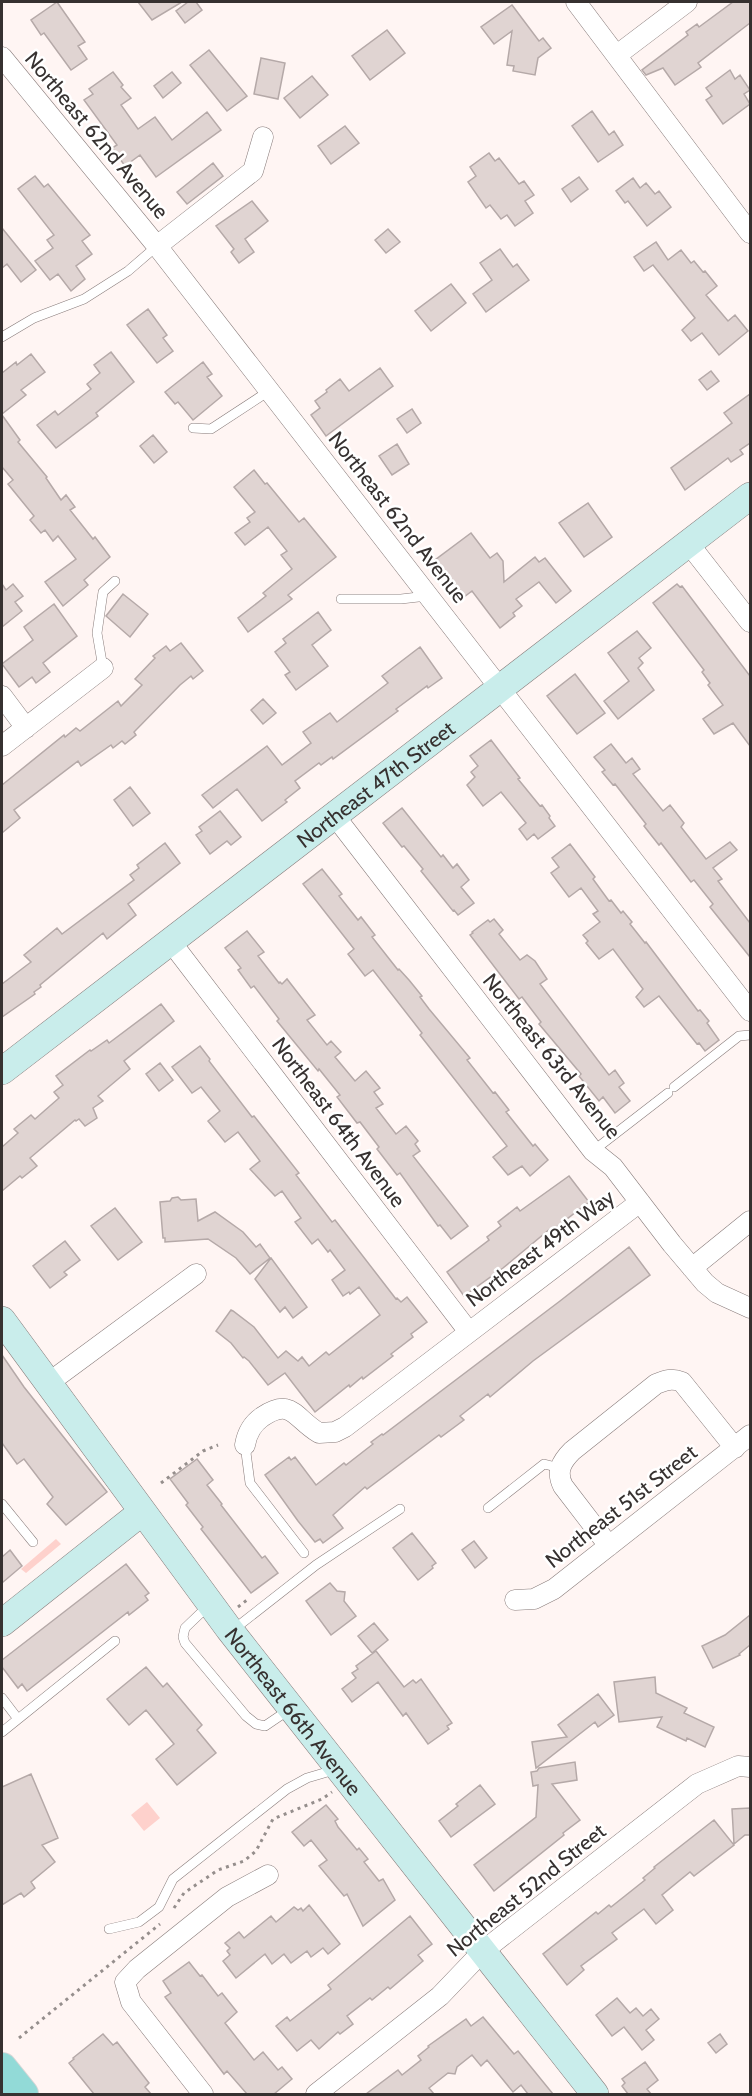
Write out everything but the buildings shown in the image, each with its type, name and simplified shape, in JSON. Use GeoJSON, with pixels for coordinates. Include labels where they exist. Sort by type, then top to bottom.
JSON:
{"type":"FeatureCollection","features":[{"type":"Feature","properties":{"kind":"main road"},"geometry":{"type":"LineString","coordinates":[[2,2068],[23,2094]]}},
{"type":"Feature","properties":{"kind":"street"},"geometry":{"type":"LineString","coordinates":[[576,2],[750,232]]}},
{"type":"Feature","properties":{"kind":"street"},"geometry":{"type":"LineString","coordinates":[[617,55],[687,2]]}},
{"type":"Feature","properties":{"kind":"street","name":"Northeast 62nd Avenue"},"geometry":{"type":"LineString","coordinates":[[2,57],[157,246],[750,1011]]}},
{"type":"Feature","properties":{"kind":"street"},"geometry":{"type":"LineString","coordinates":[[157,246],[253,171],[263,137]]}},
{"type":"Feature","properties":{"kind":"street","name":"Northeast 47th Street"},"geometry":{"type":"LineString","coordinates":[[2,1071],[750,496]]}},
{"type":"Feature","properties":{"kind":"street"},"geometry":{"type":"LineString","coordinates":[[689,544],[750,622]]}},
{"type":"Feature","properties":{"kind":"street"},"geometry":{"type":"LineString","coordinates":[[2,746],[103,668]]}},
{"type":"Feature","properties":{"kind":"street"},"geometry":{"type":"LineString","coordinates":[[2,696],[26,728]]}},
{"type":"Feature","properties":{"kind":"street","name":"Northeast 63rd Avenue"},"geometry":{"type":"LineString","coordinates":[[334,815],[593,1150],[613,1167],[692,1268],[717,1293],[750,1308]]}},
{"type":"Feature","properties":{"kind":"street","name":"Northeast 64th Avenue"},"geometry":{"type":"LineString","coordinates":[[171,942],[469,1332]]}},
{"type":"Feature","properties":{"kind":"street","name":"Northeast 49th Way"},"geometry":{"type":"LineString","coordinates":[[245,1445],[249,1432],[257,1421],[275,1408],[282,1407],[319,1433],[335,1432],[640,1202]]}},
{"type":"Feature","properties":{"kind":"street"},"geometry":{"type":"LineString","coordinates":[[692,1268],[750,1221]]}},
{"type":"Feature","properties":{"kind":"street"},"geometry":{"type":"LineString","coordinates":[[47,1384],[196,1274]]}},
{"type":"Feature","properties":{"kind":"street","name":"Northeast 66th Avenue"},"geometry":{"type":"LineString","coordinates":[[2,1320],[210,1604],[291,1708],[335,1780],[483,1951],[595,2094]]}},
{"type":"Feature","properties":{"kind":"street"},"geometry":{"type":"LineString","coordinates":[[609,1546],[563,1486],[560,1468],[564,1459],[572,1451],[656,1384],[674,1379],[688,1388],[735,1448]]}},
{"type":"Feature","properties":{"kind":"street","name":"Northeast 51st Street"},"geometry":{"type":"LineString","coordinates":[[515,1600],[534,1599],[544,1595],[750,1435]]}},
{"type":"Feature","properties":{"kind":"street"},"geometry":{"type":"LineString","coordinates":[[2,1623],[142,1512]]}},
{"type":"Feature","properties":{"kind":"street","name":"Northeast 52nd Street"},"geometry":{"type":"LineString","coordinates":[[316,2094],[440,1996],[483,1951],[697,1784],[738,1766],[750,1767]]}},
{"type":"Feature","properties":{"kind":"street"},"geometry":{"type":"LineString","coordinates":[[203,2094],[131,2002],[125,1982],[137,1969],[227,1897],[267,1875]]}},
{"type":"Feature","properties":{"kind":"lane"},"geometry":{"type":"LineString","coordinates":[[2,337],[34,318],[84,299],[128,271],[157,246]]}},
{"type":"Feature","properties":{"kind":"lane"},"geometry":{"type":"LineString","coordinates":[[193,428],[211,429],[269,391]]}},
{"type":"Feature","properties":{"kind":"lane"},"geometry":{"type":"LineString","coordinates":[[103,668],[97,633],[103,592],[115,581]]}},
{"type":"Feature","properties":{"kind":"lane"},"geometry":{"type":"LineString","coordinates":[[341,599],[401,599],[429,596]]}},
{"type":"Feature","properties":{"kind":"lane"},"geometry":{"type":"LineString","coordinates":[[593,1150],[739,1036],[750,1035]]}},
{"type":"Feature","properties":{"kind":"lane"},"geometry":{"type":"LineString","coordinates":[[245,1445],[250,1483],[304,1553]]}},
{"type":"Feature","properties":{"kind":"lane"},"geometry":{"type":"LineString","coordinates":[[488,1508],[544,1464],[560,1468]]}},
{"type":"Feature","properties":{"kind":"lane"},"geometry":{"type":"LineString","coordinates":[[2,1504],[33,1542]]}},
{"type":"Feature","properties":{"kind":"lane"},"geometry":{"type":"LineString","coordinates":[[231,1632],[316,1565],[400,1509]]}},
{"type":"Feature","properties":{"kind":"lane"},"geometry":{"type":"LineString","coordinates":[[210,1604],[185,1628],[183,1637],[185,1643],[246,1716],[256,1724],[265,1726],[291,1708]]}},
{"type":"Feature","properties":{"kind":"lane"},"geometry":{"type":"LineString","coordinates":[[2,1732],[115,1641]]}},
{"type":"Feature","properties":{"kind":"lane"},"geometry":{"type":"LineString","coordinates":[[2,1698],[18,1719]]}},
{"type":"Feature","properties":{"kind":"lane"},"geometry":{"type":"LineString","coordinates":[[109,1929],[139,1922],[159,1907],[173,1879],[287,1789],[307,1778],[335,1780]]}},
{"type":"Feature","properties":{"kind":"path"},"geometry":{"type":"LineString","coordinates":[[161,1483],[203,1451],[218,1445]]}},
{"type":"Feature","properties":{"kind":"path"},"geometry":{"type":"LineString","coordinates":[[172,1911],[184,1893],[218,1870],[244,1861],[256,1851],[273,1819],[322,1799],[335,1780]]}},
{"type":"Feature","properties":{"kind":"path"},"geometry":{"type":"LineString","coordinates":[[19,2038],[165,1919]]}},
{"type":"Feature","properties":{"kind":"shaded area"},"geometry":{"type":"Polygon","coordinates":[[[56,1539],[61,1544],[26,1573],[21,1569],[56,1539]]]}},
{"type":"Feature","properties":{"kind":"shaded area"},"geometry":{"type":"Polygon","coordinates":[[[147,1802],[160,1818],[144,1831],[131,1815],[147,1802]]]}}]}
